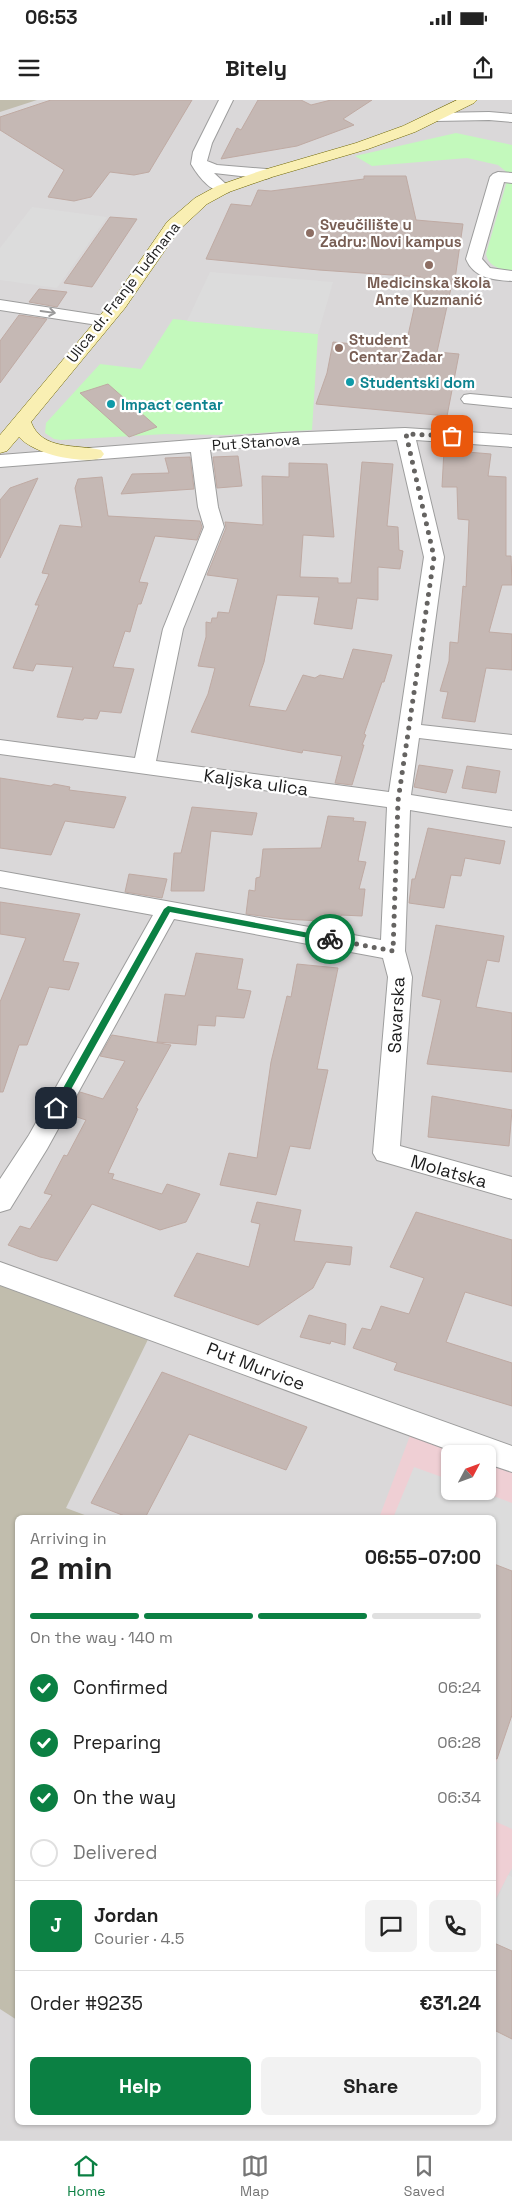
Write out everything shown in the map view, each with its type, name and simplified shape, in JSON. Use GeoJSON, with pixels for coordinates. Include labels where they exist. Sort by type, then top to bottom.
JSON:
{"type":"FeatureCollection","features":[{"type":"Feature","properties":{"kind":"main road","name":"Ulica dr. Franje Tuđmana"},"geometry":{"type":"LineString","coordinates":[[0,447],[118,304],[173,226],[202,201],[223,189],[266,174],[362,146],[436,118],[469,100]]}},
{"type":"Feature","properties":{"kind":"main road"},"geometry":{"type":"LineString","coordinates":[[22,422],[23,430],[27,436],[43,446],[94,454]]}},
{"type":"Feature","properties":{"kind":"street"},"geometry":{"type":"LineString","coordinates":[[223,189],[207,175],[199,163],[199,155],[222,113],[226,100]]}},
{"type":"Feature","properties":{"kind":"street"},"geometry":{"type":"LineString","coordinates":[[477,100],[486,108],[512,117]]}},
{"type":"Feature","properties":{"kind":"street"},"geometry":{"type":"LineString","coordinates":[[436,118],[512,117]]}},
{"type":"Feature","properties":{"kind":"street"},"geometry":{"type":"LineString","coordinates":[[199,163],[215,169],[266,174]]}},
{"type":"Feature","properties":{"kind":"street"},"geometry":{"type":"LineString","coordinates":[[505,178],[474,259],[480,270],[492,274],[512,276]]}},
{"type":"Feature","properties":{"kind":"street"},"geometry":{"type":"LineString","coordinates":[[0,305],[104,321]]}},
{"type":"Feature","properties":{"kind":"street"},"geometry":{"type":"LineString","coordinates":[[470,399],[512,403]]}},
{"type":"Feature","properties":{"kind":"street","name":"Put Stanova"},"geometry":{"type":"LineString","coordinates":[[0,462],[200,446],[406,434],[512,440]]}},
{"type":"Feature","properties":{"kind":"street","name":"Savarska"},"geometry":{"type":"LineString","coordinates":[[386,1153],[400,977],[393,951],[398,801],[434,557],[406,434]]}},
{"type":"Feature","properties":{"kind":"street"},"geometry":{"type":"LineString","coordinates":[[144,766],[173,629],[214,527],[208,507],[200,446]]}},
{"type":"Feature","properties":{"kind":"street"},"geometry":{"type":"LineString","coordinates":[[408,730],[512,742]]}},
{"type":"Feature","properties":{"kind":"street","name":"Kaljska ulica"},"geometry":{"type":"LineString","coordinates":[[0,747],[398,801],[512,819]]}},
{"type":"Feature","properties":{"kind":"street"},"geometry":{"type":"LineString","coordinates":[[0,879],[393,951]]}},
{"type":"Feature","properties":{"kind":"street"},"geometry":{"type":"LineString","coordinates":[[0,1201],[38,1142],[168,909]]}},
{"type":"Feature","properties":{"kind":"street","name":"Molatska"},"geometry":{"type":"LineString","coordinates":[[386,1153],[512,1188]]}},
{"type":"Feature","properties":{"kind":"street","name":"Put Murvice"},"geometry":{"type":"LineString","coordinates":[[0,1273],[154,1327],[414,1425],[512,1459]]}},
{"type":"Feature","properties":{"kind":"shaded area"},"geometry":{"type":"Polygon","coordinates":[[[0,100],[512,100],[512,2140],[0,2140],[0,100]]]}},
{"type":"Feature","properties":{"kind":"shaded area"},"geometry":{"type":"Polygon","coordinates":[[[0,100],[37,100],[0,112],[0,100]]]}},
{"type":"Feature","properties":{"kind":"shaded area"},"geometry":{"type":"Polygon","coordinates":[[[32,207],[107,217],[57,288],[0,280],[0,248],[32,207]]]}},
{"type":"Feature","properties":{"kind":"shaded area"},"geometry":{"type":"Polygon","coordinates":[[[210,272],[333,282],[318,334],[187,321],[210,272]]]}},
{"type":"Feature","properties":{"kind":"shaded area"},"geometry":{"type":"Polygon","coordinates":[[[0,1273],[154,1327],[66,1508],[85,1515],[15,1515],[15,2019],[0,2009],[0,1273]]]}},
{"type":"Feature","properties":{"kind":"shaded area"},"geometry":{"type":"Polygon","coordinates":[[[414,1425],[472,1445],[441,1445],[441,1500],[496,1500],[496,1453],[512,1459],[512,1868],[496,1898],[496,1515],[380,1515],[414,1425]]]}},
{"type":"Feature","properties":{"kind":"shaded area"},"geometry":{"type":"Polygon","coordinates":[[[414,1467],[441,1477],[441,1500],[496,1500],[496,1497],[512,1503],[512,1571],[496,1565],[496,1515],[394,1515],[414,1467]]]}},
{"type":"Feature","properties":{"kind":"shaded area"},"geometry":{"type":"Polygon","coordinates":[[[512,1715],[512,1829],[496,1822],[496,1763],[512,1715]]]}},
{"type":"Feature","properties":{"kind":"shaded area"},"geometry":{"type":"Polygon","coordinates":[[[508,1875],[512,1877],[512,1951],[496,1944],[496,1902],[508,1875]]]}},
{"type":"Feature","properties":{"kind":"green space"},"geometry":{"type":"Polygon","coordinates":[[[456,133],[512,145],[512,271],[492,265],[486,254],[509,174],[498,165],[467,158],[372,166],[355,156],[456,133]]]}},
{"type":"Feature","properties":{"kind":"green space"},"geometry":{"type":"Polygon","coordinates":[[[173,319],[318,334],[312,430],[224,435],[166,434],[61,440],[54,439],[45,433],[46,423],[100,364],[141,369],[173,319]]]}},
{"type":"Feature","properties":{"kind":"building"},"geometry":{"type":"Polygon","coordinates":[[[51,100],[192,100],[149,172],[134,175],[110,172],[91,197],[74,201],[48,197],[64,170],[0,130],[0,117],[51,100]]]}},
{"type":"Feature","properties":{"kind":"building"},"geometry":{"type":"Polygon","coordinates":[[[258,100],[301,100],[311,105],[331,100],[372,100],[343,119],[354,125],[297,146],[221,159],[237,128],[241,130],[258,100]]]}},
{"type":"Feature","properties":{"kind":"building"},"geometry":{"type":"Polygon","coordinates":[[[364,176],[406,176],[416,220],[463,224],[455,279],[453,279],[437,352],[459,354],[447,416],[316,404],[327,373],[333,342],[405,349],[421,277],[319,270],[206,259],[231,204],[251,206],[258,190],[271,191],[364,179],[364,176]]]}},
{"type":"Feature","properties":{"kind":"building"},"geometry":{"type":"Polygon","coordinates":[[[110,217],[137,219],[92,287],[64,283],[110,217]]]}},
{"type":"Feature","properties":{"kind":"building"},"geometry":{"type":"Polygon","coordinates":[[[39,289],[67,292],[57,307],[29,302],[39,289]]]}},
{"type":"Feature","properties":{"kind":"building"},"geometry":{"type":"Polygon","coordinates":[[[19,315],[47,319],[0,383],[0,341],[19,315]]]}},
{"type":"Feature","properties":{"kind":"building","name":"Impact centar"},"geometry":{"type":"Polygon","coordinates":[[[108,384],[157,427],[129,437],[80,393],[108,384]]]}},
{"type":"Feature","properties":{"kind":"building"},"geometry":{"type":"Polygon","coordinates":[[[444,450],[491,454],[488,476],[506,477],[506,556],[511,556],[512,585],[502,585],[489,632],[512,634],[512,670],[486,668],[475,722],[442,718],[448,692],[440,691],[449,661],[450,642],[458,643],[463,586],[466,587],[469,520],[458,519],[457,487],[442,487],[444,450]]]}},
{"type":"Feature","properties":{"kind":"building"},"geometry":{"type":"Polygon","coordinates":[[[238,456],[242,486],[217,488],[213,457],[238,456]]]}},
{"type":"Feature","properties":{"kind":"building"},"geometry":{"type":"Polygon","coordinates":[[[190,457],[194,489],[121,494],[132,474],[169,473],[165,458],[190,457]]]}},
{"type":"Feature","properties":{"kind":"building"},"geometry":{"type":"Polygon","coordinates":[[[362,462],[393,464],[387,526],[398,527],[399,550],[403,551],[400,569],[378,567],[378,600],[357,598],[352,629],[314,624],[319,597],[277,595],[264,662],[249,706],[286,711],[303,675],[315,678],[320,675],[343,679],[353,649],[392,655],[364,734],[366,735],[362,745],[364,745],[352,785],[335,783],[342,756],[303,750],[302,753],[191,732],[208,694],[215,668],[198,666],[206,637],[206,622],[211,623],[212,618],[217,618],[218,612],[229,613],[238,579],[207,575],[226,528],[225,522],[263,525],[262,476],[289,477],[289,463],[327,464],[334,537],[303,535],[300,577],[338,578],[338,583],[351,583],[362,462]]]}},
{"type":"Feature","properties":{"kind":"building"},"geometry":{"type":"Polygon","coordinates":[[[102,477],[108,516],[200,521],[202,527],[197,540],[155,536],[139,582],[148,583],[141,604],[138,604],[130,632],[125,631],[113,667],[134,669],[121,713],[100,711],[97,719],[84,718],[83,720],[57,717],[73,667],[36,664],[33,671],[13,668],[39,605],[35,605],[49,574],[42,573],[60,525],[82,527],[75,488],[78,479],[102,477]]]}},
{"type":"Feature","properties":{"kind":"building"},"geometry":{"type":"Polygon","coordinates":[[[38,478],[0,558],[0,500],[10,488],[38,478]]]}},
{"type":"Feature","properties":{"kind":"building"},"geometry":{"type":"Polygon","coordinates":[[[419,765],[453,770],[446,793],[414,787],[419,765]]]}},
{"type":"Feature","properties":{"kind":"building"},"geometry":{"type":"Polygon","coordinates":[[[467,766],[500,771],[496,793],[462,788],[467,766]]]}},
{"type":"Feature","properties":{"kind":"building"},"geometry":{"type":"Polygon","coordinates":[[[0,778],[51,786],[54,784],[70,787],[69,790],[126,797],[114,828],[65,821],[51,855],[0,848],[0,778]]]}},
{"type":"Feature","properties":{"kind":"building"},"geometry":{"type":"Polygon","coordinates":[[[192,807],[257,813],[252,835],[211,831],[204,891],[171,891],[174,853],[181,853],[192,807]]]}},
{"type":"Feature","properties":{"kind":"building"},"geometry":{"type":"Polygon","coordinates":[[[328,816],[354,818],[353,821],[366,822],[358,861],[366,862],[359,889],[365,889],[362,916],[341,915],[340,922],[284,919],[246,914],[249,890],[255,891],[256,878],[260,877],[263,849],[321,848],[328,816]]]}},
{"type":"Feature","properties":{"kind":"building"},"geometry":{"type":"Polygon","coordinates":[[[428,828],[505,841],[500,864],[465,858],[461,876],[451,875],[444,908],[409,903],[412,879],[415,879],[428,828]]]}},
{"type":"Feature","properties":{"kind":"building"},"geometry":{"type":"Polygon","coordinates":[[[129,874],[167,879],[162,898],[125,892],[129,874]]]}},
{"type":"Feature","properties":{"kind":"building"},"geometry":{"type":"Polygon","coordinates":[[[0,902],[80,914],[63,961],[79,963],[69,990],[49,987],[27,1045],[19,1045],[3,1092],[0,1092],[0,1002],[26,938],[0,934],[0,902]]]}},
{"type":"Feature","properties":{"kind":"building"},"geometry":{"type":"Polygon","coordinates":[[[436,925],[504,936],[499,962],[487,960],[476,1007],[512,1013],[512,1072],[427,1064],[441,1000],[422,996],[436,925]]]}},
{"type":"Feature","properties":{"kind":"building"},"geometry":{"type":"Polygon","coordinates":[[[196,953],[243,959],[237,989],[251,991],[244,1018],[216,1016],[215,1026],[198,1025],[196,1045],[157,1042],[165,994],[185,996],[196,953]]]}},
{"type":"Feature","properties":{"kind":"building"},"geometry":{"type":"Polygon","coordinates":[[[297,964],[338,968],[317,1069],[328,1070],[310,1149],[290,1146],[276,1195],[220,1185],[229,1153],[257,1158],[271,1062],[287,996],[291,997],[297,964]]]}},
{"type":"Feature","properties":{"kind":"building"},"geometry":{"type":"Polygon","coordinates":[[[112,1035],[171,1045],[136,1108],[138,1109],[108,1173],[114,1174],[112,1179],[162,1194],[167,1184],[200,1194],[186,1222],[160,1230],[92,1204],[57,1261],[8,1245],[20,1226],[30,1229],[52,1195],[44,1193],[64,1155],[67,1156],[86,1120],[68,1114],[80,1092],[103,1099],[125,1061],[100,1056],[112,1035]]]}},
{"type":"Feature","properties":{"kind":"building"},"geometry":{"type":"Polygon","coordinates":[[[432,1096],[512,1110],[509,1146],[428,1137],[432,1096]]]}},
{"type":"Feature","properties":{"kind":"building"},"geometry":{"type":"Polygon","coordinates":[[[257,1202],[301,1210],[294,1241],[352,1247],[350,1265],[326,1262],[313,1288],[258,1325],[174,1296],[197,1253],[249,1267],[260,1224],[251,1222],[257,1202]]]}},
{"type":"Feature","properties":{"kind":"building"},"geometry":{"type":"Polygon","coordinates":[[[416,1212],[512,1240],[512,1306],[465,1292],[446,1342],[512,1363],[512,1406],[394,1370],[397,1363],[353,1348],[362,1328],[371,1330],[381,1306],[409,1314],[424,1278],[390,1267],[416,1212]]]}},
{"type":"Feature","properties":{"kind":"building"},"geometry":{"type":"Polygon","coordinates":[[[309,1315],[346,1324],[345,1345],[331,1341],[330,1344],[300,1337],[309,1315]]]}},
{"type":"Feature","properties":{"kind":"building"},"geometry":{"type":"Polygon","coordinates":[[[162,1372],[307,1427],[286,1470],[189,1434],[147,1515],[122,1515],[91,1503],[162,1372]]]}},
{"type":"Feature","properties":{"kind":"building"},"geometry":{"type":"Polygon","coordinates":[[[496,1565],[512,1571],[512,1715],[497,1759],[496,1565]]]}},
{"type":"Feature","properties":{"kind":"building"},"geometry":{"type":"Polygon","coordinates":[[[496,1944],[512,1951],[512,2039],[496,2031],[496,1944]]]}},
{"type":"Feature","properties":{"kind":"way so far"},"geometry":{"type":"LineString","coordinates":[[330,939],[393,951],[398,801],[434,557],[406,434],[452,436]]}},
{"type":"Feature","properties":{"kind":"place","name":"Sveučilište u Zadru: Novi kampus"},"geometry":{"type":"Point","coordinates":[310,233]}},
{"type":"Feature","properties":{"kind":"place","name":"Medicinska škola Ante Kuzmanić"},"geometry":{"type":"Point","coordinates":[429,265]}},
{"type":"Feature","properties":{"kind":"place","name":"Student Centar Zadar"},"geometry":{"type":"Point","coordinates":[339,348]}},
{"type":"Feature","properties":{"kind":"place","name":"Studentski dom"},"geometry":{"type":"Point","coordinates":[350,382]}},
{"type":"Feature","properties":{"kind":"place","name":"Impact centar"},"geometry":{"type":"Point","coordinates":[111,404]}},
{"type":"Feature","properties":{"kind":"route"},"geometry":{"type":"LineString","coordinates":[[56,1108],[168,909],[330,939]]}}]}
